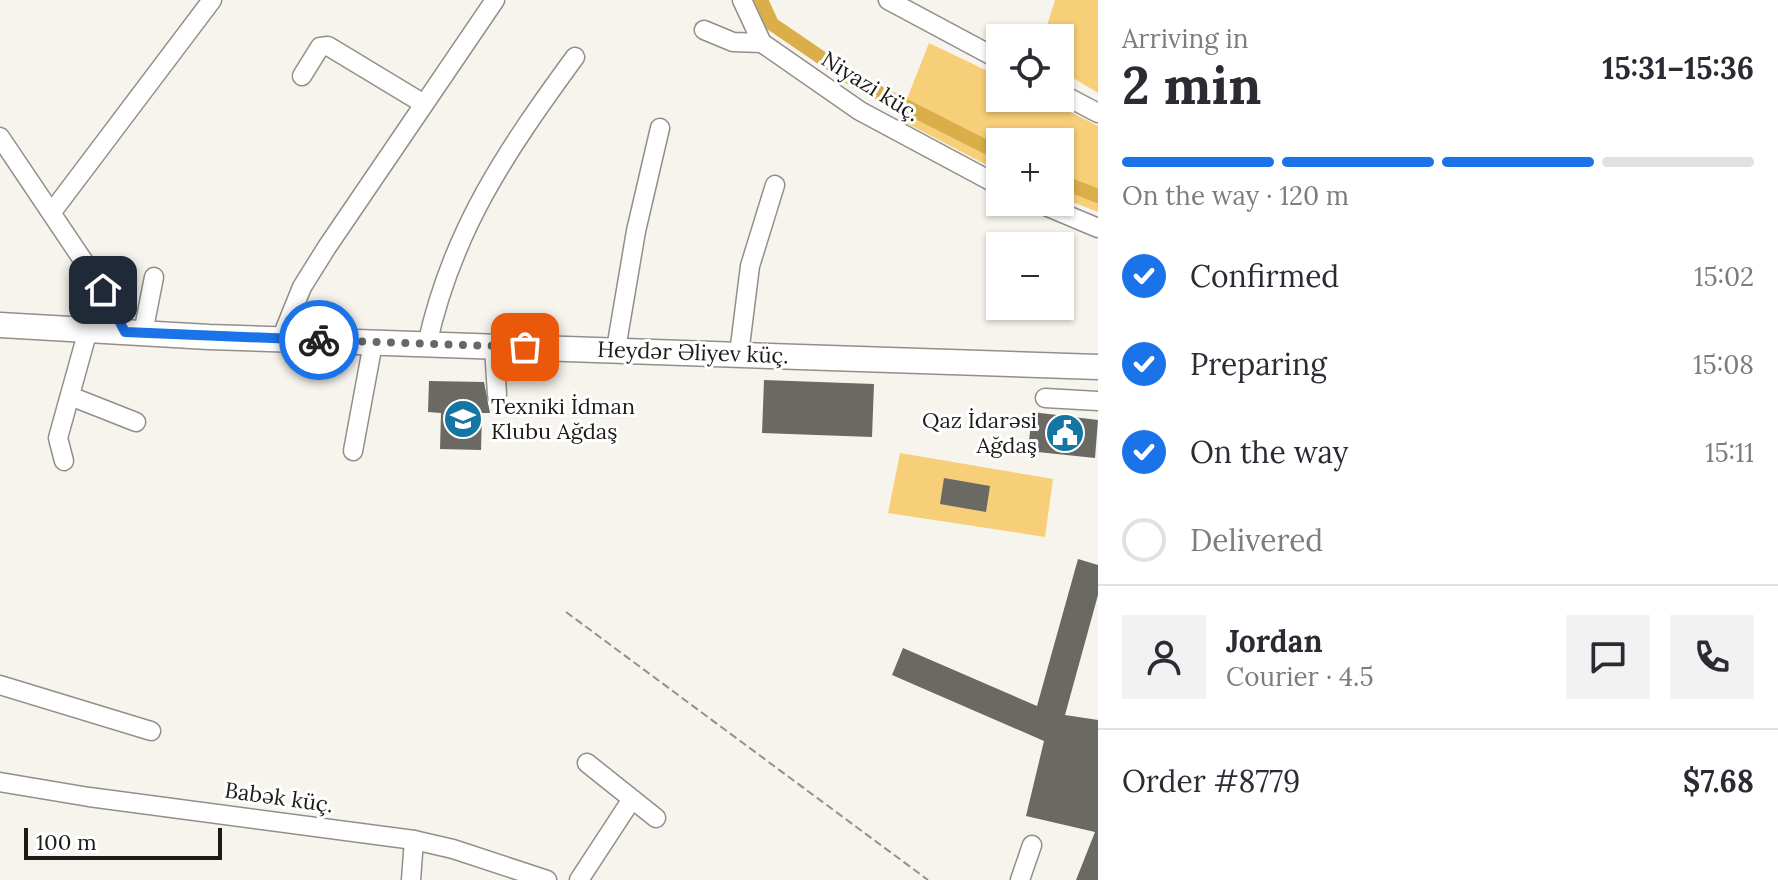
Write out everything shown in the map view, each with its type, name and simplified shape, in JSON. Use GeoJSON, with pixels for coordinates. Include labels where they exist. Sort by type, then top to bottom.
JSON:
{"type":"FeatureCollection","features":[{"type":"Feature","properties":{"kind":"main road","name":"Heydər Əliyev küç."},"geometry":{"type":"LineString","coordinates":[[0,325],[373,343],[1098,367]]}},
{"type":"Feature","properties":{"kind":"street"},"geometry":{"type":"LineString","coordinates":[[52,212],[212,0]]}},
{"type":"Feature","properties":{"kind":"street"},"geometry":{"type":"LineString","coordinates":[[281,339],[302,287],[327,247],[495,0]]}},
{"type":"Feature","properties":{"kind":"street"},"geometry":{"type":"LineString","coordinates":[[704,30],[733,42],[762,43],[742,0]]}},
{"type":"Feature","properties":{"kind":"street"},"geometry":{"type":"LineString","coordinates":[[888,0],[986,52]]}},
{"type":"Feature","properties":{"kind":"street","name":"Niyazi küç."},"geometry":{"type":"LineString","coordinates":[[762,43],[860,111],[986,178]]}},
{"type":"Feature","properties":{"kind":"street"},"geometry":{"type":"LineString","coordinates":[[302,76],[320,47],[328,46],[424,104]]}},
{"type":"Feature","properties":{"kind":"street"},"geometry":{"type":"LineString","coordinates":[[427,345],[445,278],[476,205],[509,147],[575,57]]}},
{"type":"Feature","properties":{"kind":"street"},"geometry":{"type":"LineString","coordinates":[[1074,100],[1098,113]]}},
{"type":"Feature","properties":{"kind":"street"},"geometry":{"type":"LineString","coordinates":[[616,349],[636,231],[660,128]]}},
{"type":"Feature","properties":{"kind":"street"},"geometry":{"type":"LineString","coordinates":[[0,137],[134,332]]}},
{"type":"Feature","properties":{"kind":"street"},"geometry":{"type":"LineString","coordinates":[[739,354],[750,266],[775,185]]}},
{"type":"Feature","properties":{"kind":"street"},"geometry":{"type":"LineString","coordinates":[[1069,216],[1098,228]]}},
{"type":"Feature","properties":{"kind":"street"},"geometry":{"type":"LineString","coordinates":[[134,332],[154,277]]}},
{"type":"Feature","properties":{"kind":"street"},"geometry":{"type":"LineString","coordinates":[[64,461],[58,438],[88,330]]}},
{"type":"Feature","properties":{"kind":"street"},"geometry":{"type":"LineString","coordinates":[[353,451],[373,343]]}},
{"type":"Feature","properties":{"kind":"street"},"geometry":{"type":"LineString","coordinates":[[494,346],[497,395]]}},
{"type":"Feature","properties":{"kind":"street"},"geometry":{"type":"LineString","coordinates":[[70,396],[136,422]]}},
{"type":"Feature","properties":{"kind":"street"},"geometry":{"type":"LineString","coordinates":[[1045,398],[1098,401]]}},
{"type":"Feature","properties":{"kind":"street"},"geometry":{"type":"LineString","coordinates":[[0,685],[151,731]]}},
{"type":"Feature","properties":{"kind":"street"},"geometry":{"type":"LineString","coordinates":[[587,763],[656,818]]}},
{"type":"Feature","properties":{"kind":"street","name":"Babək küç."},"geometry":{"type":"LineString","coordinates":[[0,782],[89,797],[414,840],[466,853],[547,880]]}},
{"type":"Feature","properties":{"kind":"street"},"geometry":{"type":"LineString","coordinates":[[579,880],[632,799]]}},
{"type":"Feature","properties":{"kind":"street"},"geometry":{"type":"LineString","coordinates":[[411,880],[414,840]]}},
{"type":"Feature","properties":{"kind":"street"},"geometry":{"type":"LineString","coordinates":[[1020,880],[1032,845]]}},
{"type":"Feature","properties":{"kind":"path"},"geometry":{"type":"LineString","coordinates":[[566,612],[928,880]]}},
{"type":"Feature","properties":{"kind":"shaded area"},"geometry":{"type":"Polygon","coordinates":[[[1055,0],[1098,0],[1098,93],[1074,78],[1074,24],[1047,24],[1055,0]]]}},
{"type":"Feature","properties":{"kind":"shaded area"},"geometry":{"type":"Polygon","coordinates":[[[929,43],[986,70],[986,112],[1070,112],[1098,126],[1098,212],[1074,203],[1074,128],[986,128],[986,165],[899,119],[929,43]]]}},
{"type":"Feature","properties":{"kind":"shaded area"},"geometry":{"type":"Polygon","coordinates":[[[900,453],[1053,479],[1045,537],[888,513],[900,453]]]}},
{"type":"Feature","properties":{"kind":"building"},"geometry":{"type":"Polygon","coordinates":[[[764,380],[874,384],[872,437],[762,433],[764,380]]]}},
{"type":"Feature","properties":{"kind":"building"},"geometry":{"type":"Polygon","coordinates":[[[429,381],[484,382],[490,413],[482,413],[481,450],[440,449],[441,413],[428,412],[429,381]]]}},
{"type":"Feature","properties":{"kind":"building"},"geometry":{"type":"Polygon","coordinates":[[[1032,412],[1098,420],[1095,458],[1028,451],[1032,412]]]}},
{"type":"Feature","properties":{"kind":"building"},"geometry":{"type":"Polygon","coordinates":[[[944,478],[990,486],[986,512],[940,504],[944,478]]]}},
{"type":"Feature","properties":{"kind":"building"},"geometry":{"type":"Polygon","coordinates":[[[1078,559],[1098,565],[1098,595],[1065,715],[1098,720],[1098,880],[1076,880],[1095,832],[1026,816],[1044,741],[892,675],[903,648],[1037,706],[1078,559]]]}},
{"type":"Feature","properties":{"kind":"waterway"},"geometry":{"type":"LineString","coordinates":[[761,0],[772,24],[854,80],[986,147]]}},
{"type":"Feature","properties":{"kind":"waterway"},"geometry":{"type":"LineString","coordinates":[[1074,187],[1098,196]]}},
{"type":"Feature","properties":{"kind":"way so far"},"geometry":{"type":"LineString","coordinates":[[319,340],[525,347]]}},
{"type":"Feature","properties":{"kind":"place","name":"Texniki İdman Klubu Ağdaş"},"geometry":{"type":"Point","coordinates":[463,419]}},
{"type":"Feature","properties":{"kind":"place","name":"Qaz İdarəsi Ağdaş"},"geometry":{"type":"Point","coordinates":[1065,433]}},
{"type":"Feature","properties":{"kind":"route"},"geometry":{"type":"LineString","coordinates":[[103,290],[125,332],[319,340]]}}]}
